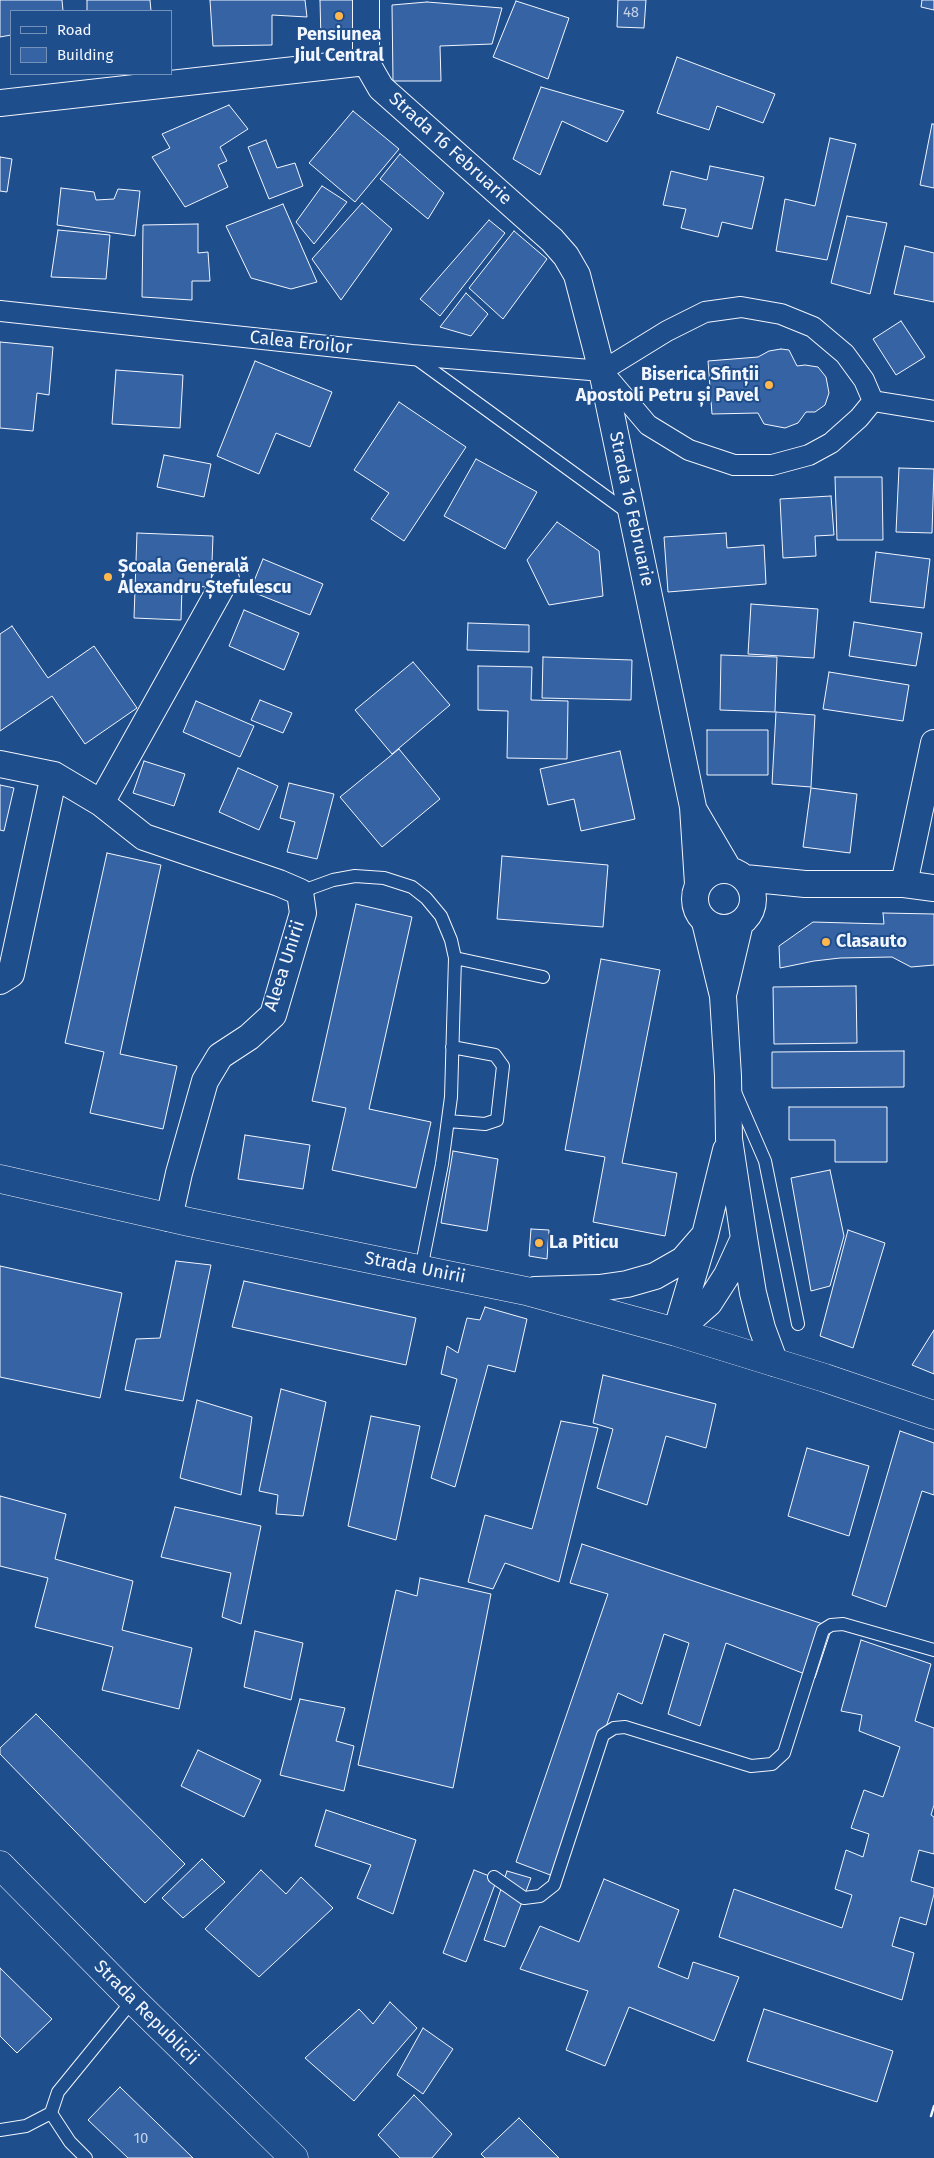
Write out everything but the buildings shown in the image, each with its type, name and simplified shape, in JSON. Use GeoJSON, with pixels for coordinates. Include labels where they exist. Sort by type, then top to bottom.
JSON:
{"type":"FeatureCollection","features":[{"type":"Feature","properties":{"kind":"main road","name":"Strada Unirii"},"geometry":{"type":"LineString","coordinates":[[0,1179],[169,1218],[526,1290],[676,1332],[825,1378],[934,1415]]}},
{"type":"Feature","properties":{"kind":"main road","name":"Strada Republicii"},"geometry":{"type":"LineString","coordinates":[[0,1866],[294,2158]]}},
{"type":"Feature","properties":{"kind":"street","name":"Strada 16 Februarie"},"geometry":{"type":"LineString","coordinates":[[366,0],[366,62],[381,88],[552,240],[566,256],[577,275],[602,371],[693,807],[698,884]]}},
{"type":"Feature","properties":{"kind":"street"},"geometry":{"type":"LineString","coordinates":[[0,103],[366,62]]}},
{"type":"Feature","properties":{"kind":"street"},"geometry":{"type":"LineString","coordinates":[[741,307],[781,314],[813,327],[845,354],[864,380],[873,401],[860,418],[831,443],[809,455],[772,464],[734,465],[689,450],[648,425],[602,371],[667,331],[705,312],[741,307]]}},
{"type":"Feature","properties":{"kind":"street","name":"Calea Eroilor"},"geometry":{"type":"LineString","coordinates":[[0,311],[412,355],[602,371]]}},
{"type":"Feature","properties":{"kind":"street"},"geometry":{"type":"LineString","coordinates":[[873,401],[934,411]]}},
{"type":"Feature","properties":{"kind":"street"},"geometry":{"type":"LineString","coordinates":[[101,803],[226,579]]}},
{"type":"Feature","properties":{"kind":"street"},"geometry":{"type":"LineString","coordinates":[[904,884],[934,743]]}},
{"type":"Feature","properties":{"kind":"street"},"geometry":{"type":"LineString","coordinates":[[0,764],[54,776],[101,803],[144,836],[300,892]]}},
{"type":"Feature","properties":{"kind":"street"},"geometry":{"type":"LineString","coordinates":[[0,981],[11,974],[54,776]]}},
{"type":"Feature","properties":{"kind":"street","name":"Strada 16 Februarie"},"geometry":{"type":"LineString","coordinates":[[693,807],[742,883]]}},
{"type":"Feature","properties":{"kind":"street"},"geometry":{"type":"LineString","coordinates":[[742,883],[746,918],[740,923],[723,928],[706,922],[698,914],[694,904],[694,894],[698,884],[711,872],[742,883],[904,884],[934,888]]}},
{"type":"Feature","properties":{"kind":"street","name":"Aleea Unirii"},"geometry":{"type":"LineString","coordinates":[[169,1218],[178,1173],[205,1081],[220,1056],[249,1037],[273,1014],[303,913],[300,892]]}},
{"type":"Feature","properties":{"kind":"street"},"geometry":{"type":"LineString","coordinates":[[706,922],[723,996],[728,1076],[729,1139],[744,1238],[753,1293],[762,1328],[775,1363]]}},
{"type":"Feature","properties":{"kind":"street"},"geometry":{"type":"LineString","coordinates":[[723,996],[740,923]]}},
{"type":"Feature","properties":{"kind":"street"},"geometry":{"type":"LineString","coordinates":[[676,1332],[705,1235],[729,1139]]}},
{"type":"Feature","properties":{"kind":"street"},"geometry":{"type":"LineString","coordinates":[[526,1290],[600,1288],[627,1284],[655,1276],[683,1260],[705,1235]]}},
{"type":"Feature","properties":{"kind":"street"},"geometry":{"type":"LineString","coordinates":[[676,1332],[709,1303],[727,1275],[744,1238]]}},
{"type":"Feature","properties":{"kind":"lane"},"geometry":{"type":"LineString","coordinates":[[412,355],[633,516]]}},
{"type":"Feature","properties":{"kind":"lane"},"geometry":{"type":"LineString","coordinates":[[300,892],[333,880],[355,876],[384,878],[412,887],[426,898],[441,916],[451,940],[455,958],[451,1097],[442,1164],[420,1270]]}},
{"type":"Feature","properties":{"kind":"lane"},"geometry":{"type":"LineString","coordinates":[[455,958],[543,977]]}},
{"type":"Feature","properties":{"kind":"lane"},"geometry":{"type":"LineString","coordinates":[[448,1122],[485,1124],[497,1120],[504,1066],[495,1055],[452,1047]]}},
{"type":"Feature","properties":{"kind":"lane"},"geometry":{"type":"LineString","coordinates":[[728,1076],[765,1161],[798,1324]]}},
{"type":"Feature","properties":{"kind":"lane"},"geometry":{"type":"LineString","coordinates":[[494,1878],[524,1898],[540,1896],[554,1885],[603,1735],[614,1728],[625,1727],[751,1766],[772,1764],[784,1753],[823,1630],[831,1625],[843,1624],[934,1650]]}},
{"type":"Feature","properties":{"kind":"lane"},"geometry":{"type":"LineString","coordinates":[[0,2130],[26,2126],[51,2112],[58,2092],[133,2000]]}},
{"type":"Feature","properties":{"kind":"lane"},"geometry":{"type":"LineString","coordinates":[[51,2112],[70,2142],[86,2158]]}},
{"type":"Feature","properties":{"kind":"wall"},"geometry":{"type":"LineString","coordinates":[[931,2116],[934,2106]]}},
{"type":"Feature","properties":{"kind":"place","name":"Pensiunea Jiul Central"},"geometry":{"type":"Point","coordinates":[339,16]}},
{"type":"Feature","properties":{"kind":"place","name":"Biserica Sfinții Apostoli Petru și Pavel"},"geometry":{"type":"Point","coordinates":[769,385]}},
{"type":"Feature","properties":{"kind":"place","name":"Școala Generală Alexandru Ștefulescu"},"geometry":{"type":"Point","coordinates":[108,577]}},
{"type":"Feature","properties":{"kind":"place","name":"Clasauto"},"geometry":{"type":"Point","coordinates":[826,942]}},
{"type":"Feature","properties":{"kind":"place","name":"La Piticu"},"geometry":{"type":"Point","coordinates":[539,1243]}}]}
